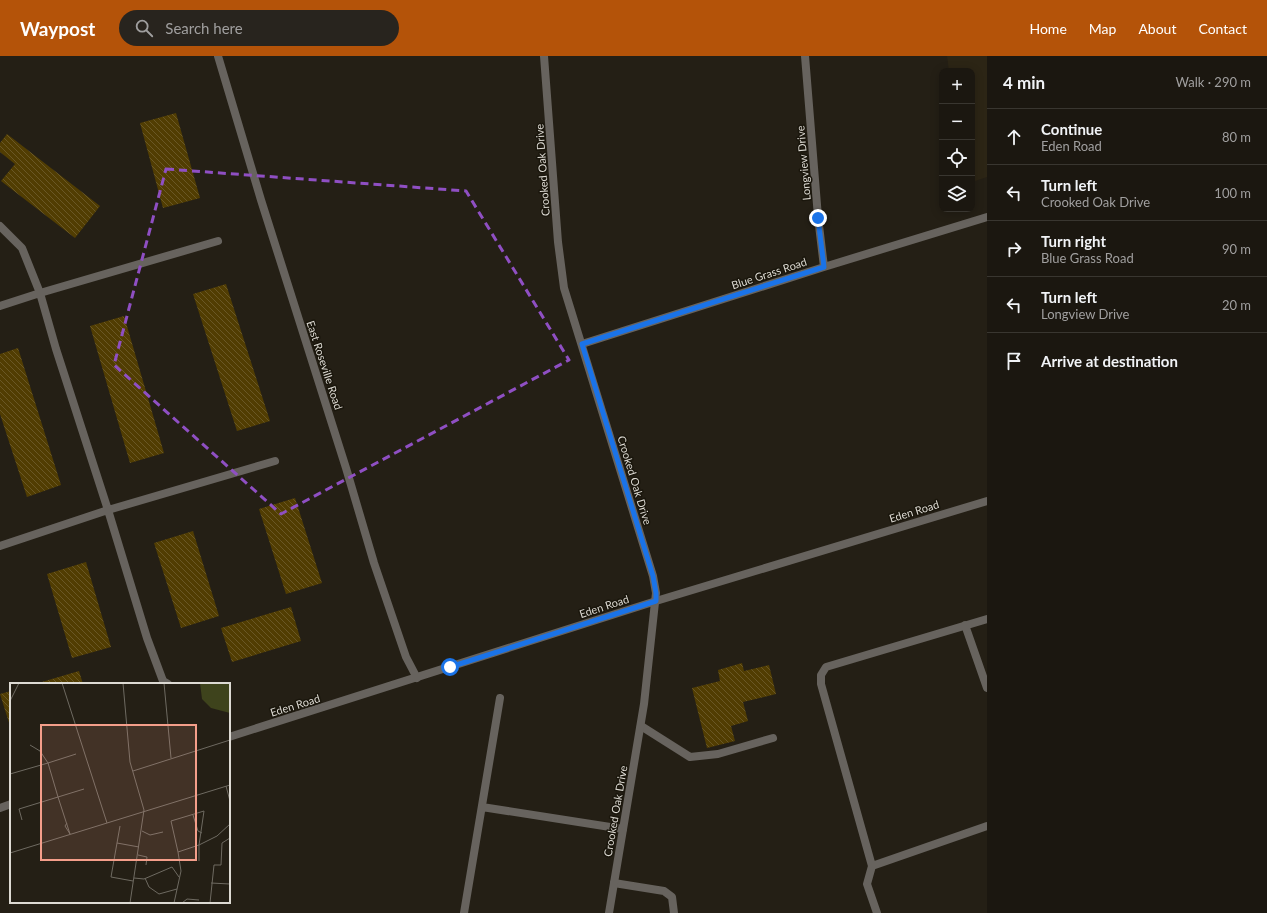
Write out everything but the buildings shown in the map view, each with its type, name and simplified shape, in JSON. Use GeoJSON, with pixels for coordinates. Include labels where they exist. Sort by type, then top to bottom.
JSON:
{"type":"FeatureCollection","features":[{"type":"Feature","properties":{"kind":"street","name":"East Roseville Road"},"geometry":{"type":"LineString","coordinates":[[218,56],[261,200],[346,468],[374,563],[406,656],[418,678]]}},
{"type":"Feature","properties":{"kind":"street","name":"Crooked Oak Drive"},"geometry":{"type":"LineString","coordinates":[[544,56],[558,242],[564,288],[653,576],[656,593],[641,726],[609,913]]}},
{"type":"Feature","properties":{"kind":"street","name":"Longview Drive"},"geometry":{"type":"LineString","coordinates":[[805,56],[818,218],[824,267]]}},
{"type":"Feature","properties":{"kind":"street","name":"Blue Grass Road"},"geometry":{"type":"LineString","coordinates":[[582,344],[987,217]]}},
{"type":"Feature","properties":{"kind":"street"},"geometry":{"type":"LineString","coordinates":[[0,226],[22,248],[40,293],[147,638],[164,683]]}},
{"type":"Feature","properties":{"kind":"street"},"geometry":{"type":"LineString","coordinates":[[0,306],[218,240]]}},
{"type":"Feature","properties":{"kind":"street"},"geometry":{"type":"LineString","coordinates":[[0,546],[108,510],[275,461]]}},
{"type":"Feature","properties":{"kind":"street","name":"Eden Road"},"geometry":{"type":"LineString","coordinates":[[230,737],[656,601],[987,500]]}},
{"type":"Feature","properties":{"kind":"street"},"geometry":{"type":"LineString","coordinates":[[877,913],[867,884],[872,866],[821,684],[821,675],[826,667],[987,619]]}},
{"type":"Feature","properties":{"kind":"street"},"geometry":{"type":"LineString","coordinates":[[966,625],[987,688]]}},
{"type":"Feature","properties":{"kind":"street"},"geometry":{"type":"LineString","coordinates":[[464,913],[500,698]]}},
{"type":"Feature","properties":{"kind":"street"},"geometry":{"type":"LineString","coordinates":[[641,726],[690,757],[718,754],[773,738]]}},
{"type":"Feature","properties":{"kind":"street"},"geometry":{"type":"LineString","coordinates":[[0,808],[10,804]]}},
{"type":"Feature","properties":{"kind":"street"},"geometry":{"type":"LineString","coordinates":[[482,807],[623,828]]}},
{"type":"Feature","properties":{"kind":"street"},"geometry":{"type":"LineString","coordinates":[[872,866],[987,826]]}},
{"type":"Feature","properties":{"kind":"street"},"geometry":{"type":"LineString","coordinates":[[614,883],[664,891],[672,897],[674,913]]}},
{"type":"Feature","properties":{"kind":"highlighted area"},"geometry":{"type":"Polygon","coordinates":[[[166,169],[466,191],[569,360],[281,514],[114,365],[166,169]]]}},
{"type":"Feature","properties":{"kind":"shaded area"},"geometry":{"type":"Polygon","coordinates":[[[947,56],[987,56],[987,177],[975,181],[975,68],[949,68],[947,56]]]}},
{"type":"Feature","properties":{"kind":"route"},"geometry":{"type":"LineString","coordinates":[[450,667],[656,601],[653,576],[582,344],[824,267],[818,218]]}}]}
